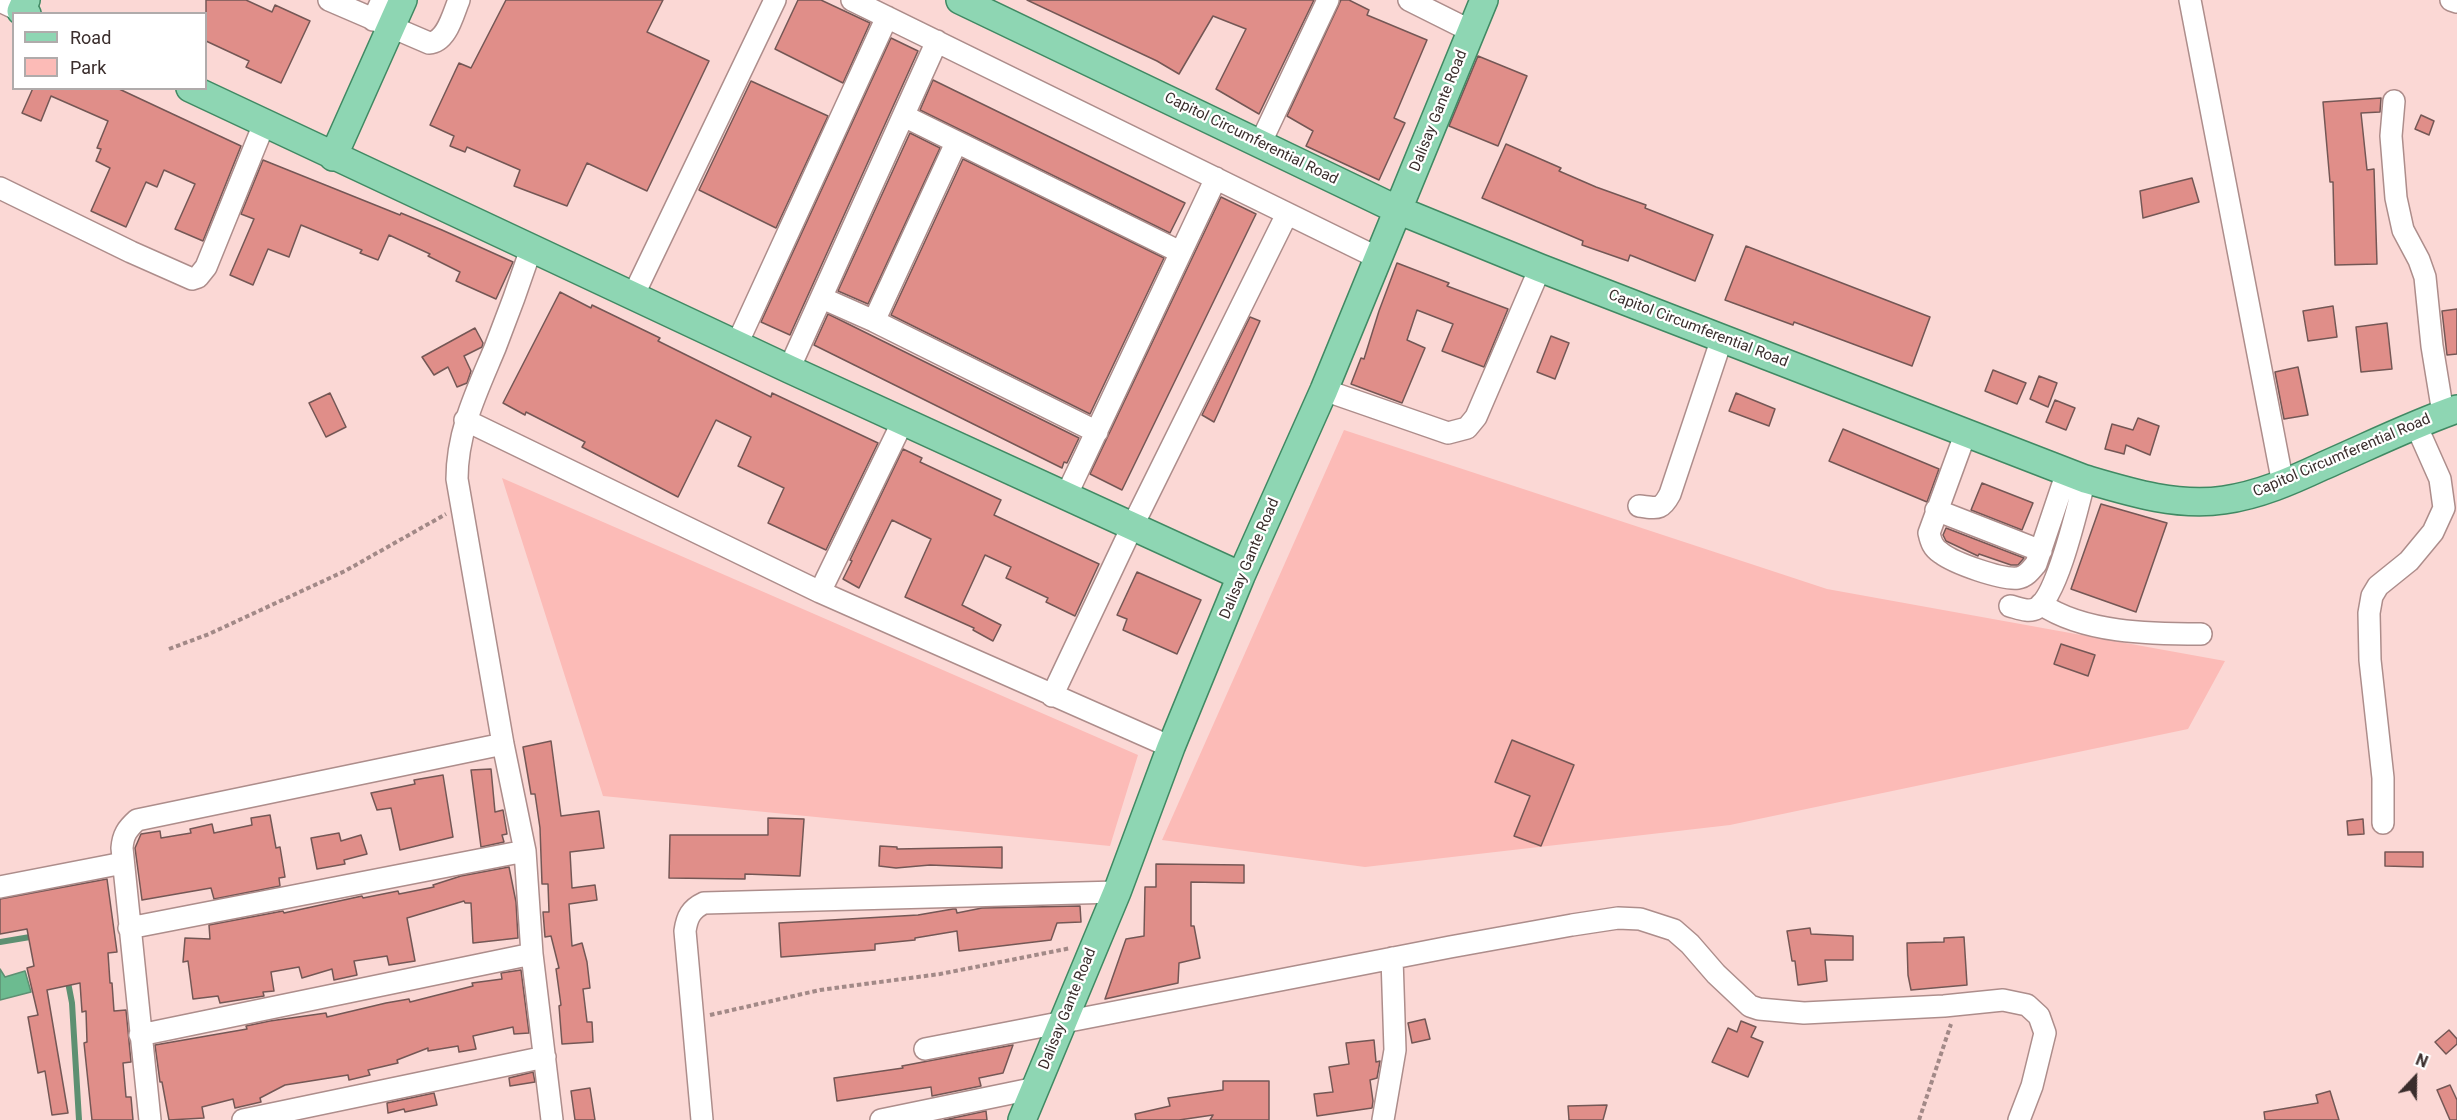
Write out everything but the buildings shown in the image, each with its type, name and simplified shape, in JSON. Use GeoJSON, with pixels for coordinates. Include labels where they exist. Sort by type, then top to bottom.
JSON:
{"type":"FeatureCollection","features":[{"type":"Feature","properties":{"kind":"main road"},"geometry":{"type":"LineString","coordinates":[[333,157],[382,24],[403,0]]}},
{"type":"Feature","properties":{"kind":"main road","name":"Capitol Circumferential Road"},"geometry":{"type":"LineString","coordinates":[[960,0],[1398,210],[1540,268],[2076,476],[2151,497],[2188,501],[2222,501],[2252,494],[2283,484],[2450,411]]}},
{"type":"Feature","properties":{"kind":"main road","name":"Dalisay Gante Road"},"geometry":{"type":"LineString","coordinates":[[1022,1120],[1117,892],[1171,747],[1241,576],[1324,390],[1484,0]]}},
{"type":"Feature","properties":{"kind":"main road"},"geometry":{"type":"LineString","coordinates":[[194,90],[789,369],[1241,576]]}},
{"type":"Feature","properties":{"kind":"street"},"geometry":{"type":"LineString","coordinates":[[329,0],[424,42],[434,42],[443,35],[459,0]]}},
{"type":"Feature","properties":{"kind":"street"},"geometry":{"type":"LineString","coordinates":[[382,0],[382,24]]}},
{"type":"Feature","properties":{"kind":"street"},"geometry":{"type":"LineString","coordinates":[[633,296],[775,0]]}},
{"type":"Feature","properties":{"kind":"street"},"geometry":{"type":"LineString","coordinates":[[852,0],[1378,258]]}},
{"type":"Feature","properties":{"kind":"street"},"geometry":{"type":"LineString","coordinates":[[1260,144],[1328,0]]}},
{"type":"Feature","properties":{"kind":"street"},"geometry":{"type":"LineString","coordinates":[[1409,0],[1472,31]]}},
{"type":"Feature","properties":{"kind":"street"},"geometry":{"type":"LineString","coordinates":[[2190,0],[2283,484]]}},
{"type":"Feature","properties":{"kind":"street"},"geometry":{"type":"LineString","coordinates":[[2451,0],[2457,2]]}},
{"type":"Feature","properties":{"kind":"street"},"geometry":{"type":"LineString","coordinates":[[737,344],[887,17]]}},
{"type":"Feature","properties":{"kind":"street"},"geometry":{"type":"LineString","coordinates":[[789,369],[938,41]]}},
{"type":"Feature","properties":{"kind":"street"},"geometry":{"type":"LineString","coordinates":[[2394,102],[2391,136],[2396,198],[2403,230],[2425,277],[2432,346],[2450,411]]}},
{"type":"Feature","properties":{"kind":"street"},"geometry":{"type":"LineString","coordinates":[[904,116],[1180,252]]}},
{"type":"Feature","properties":{"kind":"street"},"geometry":{"type":"LineString","coordinates":[[0,188],[141,257],[192,279],[198,277],[206,267],[264,124]]}},
{"type":"Feature","properties":{"kind":"street"},"geometry":{"type":"LineString","coordinates":[[874,321],[956,143]]}},
{"type":"Feature","properties":{"kind":"street"},"geometry":{"type":"LineString","coordinates":[[1066,496],[1216,178]]}},
{"type":"Feature","properties":{"kind":"street"},"geometry":{"type":"LineString","coordinates":[[1052,696],[1132,527],[1287,214]]}},
{"type":"Feature","properties":{"kind":"street"},"geometry":{"type":"LineString","coordinates":[[531,249],[513,302],[465,420],[457,455],[457,479],[503,744],[525,851],[532,954],[552,1120]]}},
{"type":"Feature","properties":{"kind":"street"},"geometry":{"type":"LineString","coordinates":[[1324,390],[1448,433],[1467,428],[1476,417],[1540,268]]}},
{"type":"Feature","properties":{"kind":"street"},"geometry":{"type":"LineString","coordinates":[[822,298],[874,321],[1097,432]]}},
{"type":"Feature","properties":{"kind":"street"},"geometry":{"type":"LineString","coordinates":[[1639,506],[1658,508],[1665,504],[1670,494],[1722,338]]}},
{"type":"Feature","properties":{"kind":"street"},"geometry":{"type":"LineString","coordinates":[[465,420],[820,592],[1171,747]]}},
{"type":"Feature","properties":{"kind":"street"},"geometry":{"type":"LineString","coordinates":[[820,592],[903,421]]}},
{"type":"Feature","properties":{"kind":"street"},"geometry":{"type":"LineString","coordinates":[[2383,823],[2383,778],[2370,660],[2369,613],[2372,596],[2378,585],[2409,561],[2433,532],[2444,508],[2440,479],[2416,425]]}},
{"type":"Feature","properties":{"kind":"street"},"geometry":{"type":"LineString","coordinates":[[1966,432],[1929,533],[1932,545],[1941,554],[1984,572],[2019,578],[2029,573],[2036,564],[2076,476]]}},
{"type":"Feature","properties":{"kind":"street"},"geometry":{"type":"LineString","coordinates":[[2010,606],[2030,610],[2041,604],[2054,584],[2076,476]]}},
{"type":"Feature","properties":{"kind":"street"},"geometry":{"type":"LineString","coordinates":[[1936,510],[2041,551]]}},
{"type":"Feature","properties":{"kind":"street"},"geometry":{"type":"LineString","coordinates":[[2041,604],[2054,613],[2091,625],[2168,634],[2200,634]]}},
{"type":"Feature","properties":{"kind":"street"},"geometry":{"type":"LineString","coordinates":[[150,1120],[123,863],[123,836],[137,820],[503,744]]}},
{"type":"Feature","properties":{"kind":"street"},"geometry":{"type":"LineString","coordinates":[[129,928],[525,851]]}},
{"type":"Feature","properties":{"kind":"street"},"geometry":{"type":"LineString","coordinates":[[0,887],[123,863]]}},
{"type":"Feature","properties":{"kind":"street"},"geometry":{"type":"LineString","coordinates":[[702,1120],[685,931],[687,920],[694,908],[704,903],[1117,892]]}},
{"type":"Feature","properties":{"kind":"street"},"geometry":{"type":"LineString","coordinates":[[925,1049],[1572,925],[1618,918],[1640,919],[1674,930],[1750,1006],[1759,1009],[1804,1013],[1944,1006],[2003,1000],[2027,1005],[2039,1016],[2045,1033],[2032,1086],[2019,1120]]}},
{"type":"Feature","properties":{"kind":"street"},"geometry":{"type":"LineString","coordinates":[[140,1035],[532,954]]}},
{"type":"Feature","properties":{"kind":"street"},"geometry":{"type":"LineString","coordinates":[[1383,1120],[1395,1050],[1392,958]]}},
{"type":"Feature","properties":{"kind":"street"},"geometry":{"type":"LineString","coordinates":[[243,1120],[545,1057]]}},
{"type":"Feature","properties":{"kind":"street"},"geometry":{"type":"LineString","coordinates":[[881,1120],[1036,1088]]}},
{"type":"Feature","properties":{"kind":"path"},"geometry":{"type":"LineString","coordinates":[[170,649],[209,634],[345,571],[441,515],[462,511]]}},
{"type":"Feature","properties":{"kind":"path"},"geometry":{"type":"LineString","coordinates":[[692,1019],[820,990],[940,974],[1095,944]]}},
{"type":"Feature","properties":{"kind":"path"},"geometry":{"type":"LineString","coordinates":[[1919,1120],[1952,1021]]}},
{"type":"Feature","properties":{"kind":"green space"},"geometry":{"type":"Polygon","coordinates":[[[1344,430],[1827,589],[2225,661],[2188,729],[1730,825],[1365,867],[1162,840],[1344,430]]]}},
{"type":"Feature","properties":{"kind":"green space"},"geometry":{"type":"Polygon","coordinates":[[[502,478],[1138,755],[1110,846],[603,796],[502,478]]]}},
{"type":"Feature","properties":{"kind":"shaded area"},"geometry":{"type":"Polygon","coordinates":[[[0,969],[5,977],[25,971],[31,992],[0,1000],[0,969]]]}},
{"type":"Feature","properties":{"kind":"waterway"},"geometry":{"type":"LineString","coordinates":[[0,942],[36,936]]}},
{"type":"Feature","properties":{"kind":"waterway"},"geometry":{"type":"LineString","coordinates":[[67,977],[72,1003],[79,1120]]}}]}
